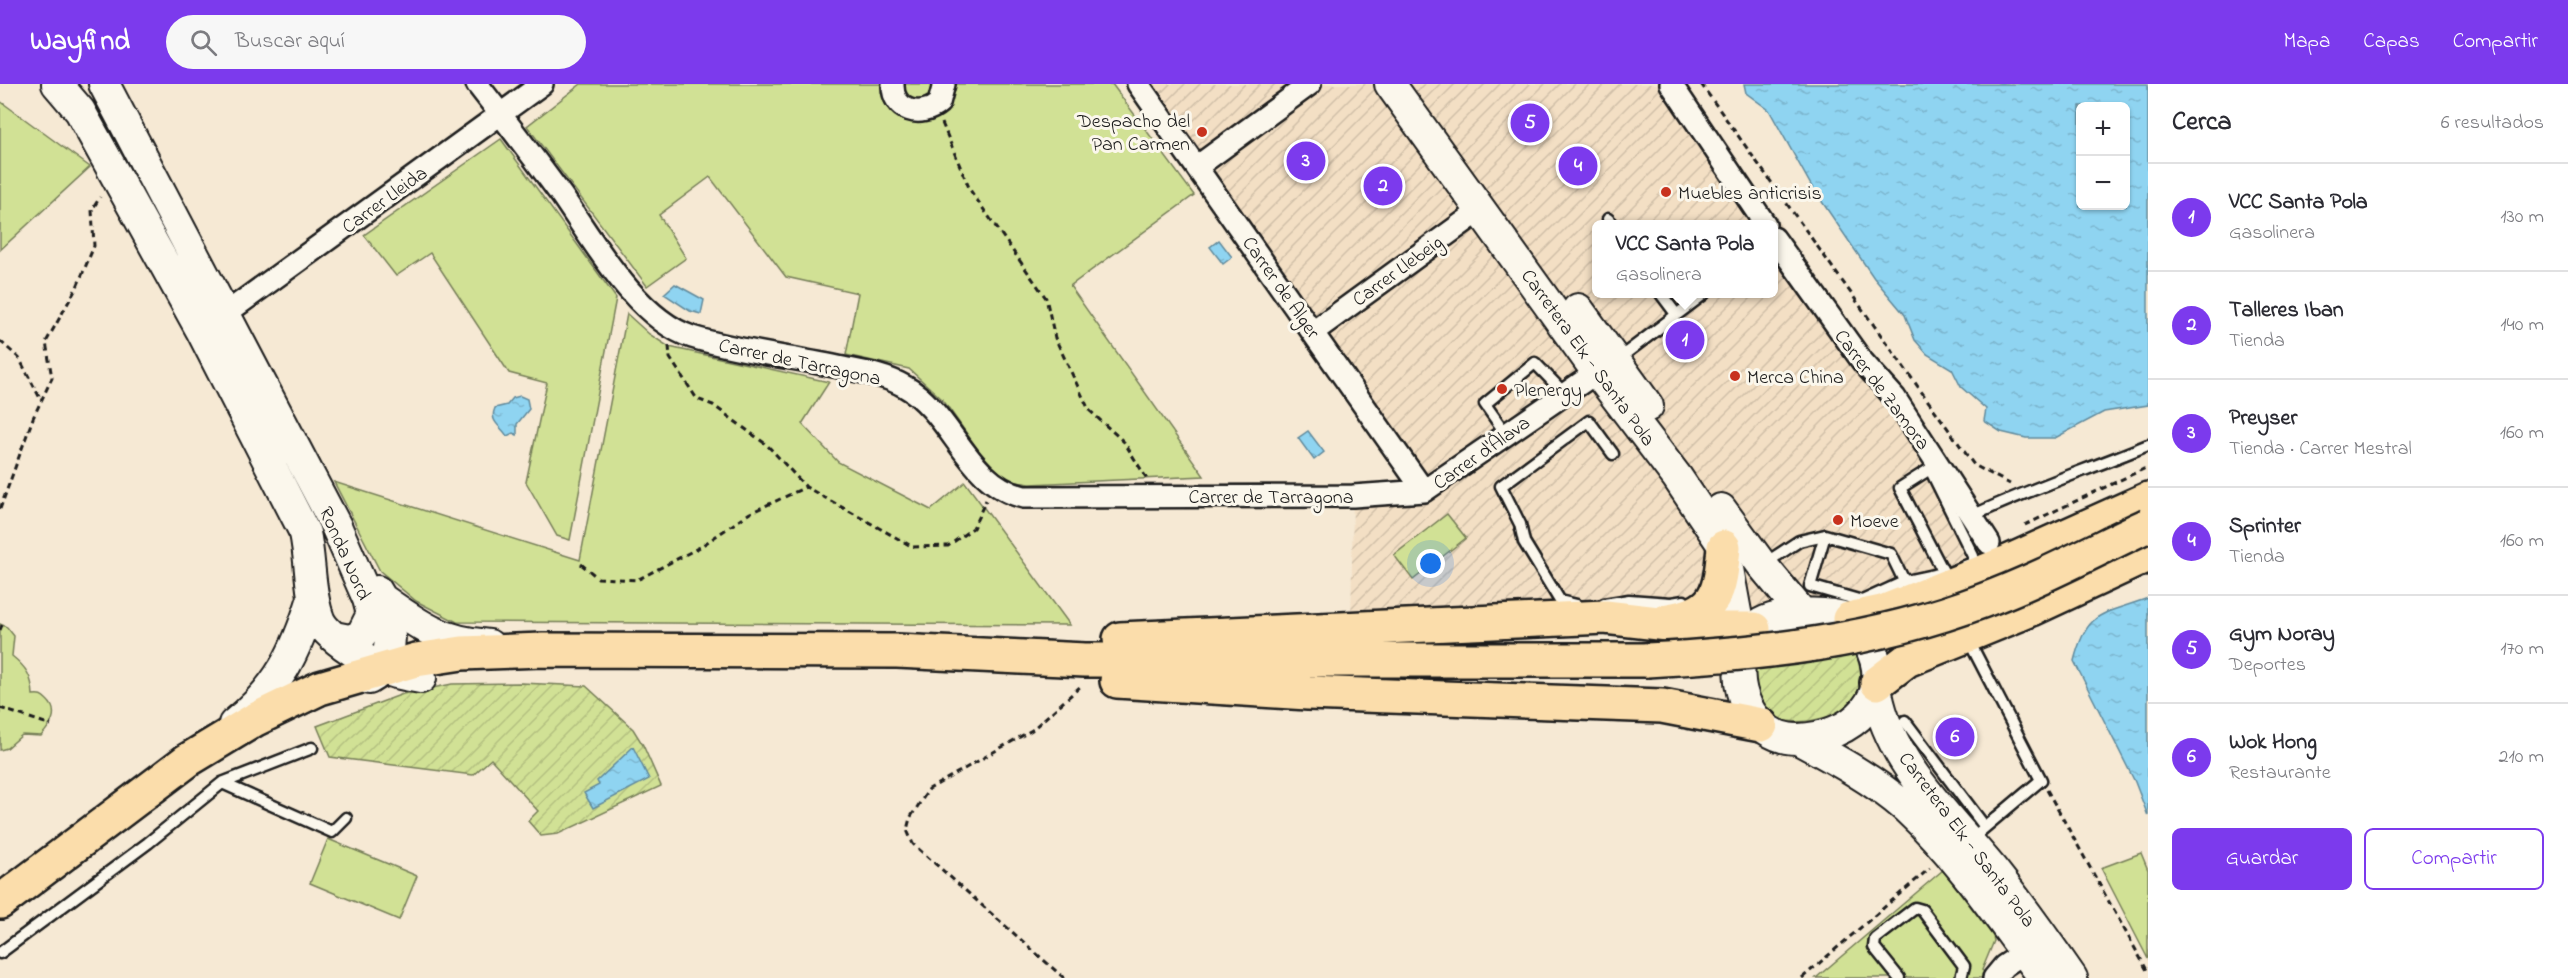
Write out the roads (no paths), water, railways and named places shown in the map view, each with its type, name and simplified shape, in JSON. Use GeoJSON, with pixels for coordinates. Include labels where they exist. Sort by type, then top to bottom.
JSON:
{"type":"FeatureCollection","features":[{"type":"Feature","properties":{"kind":"highway"},"geometry":{"type":"LineString","coordinates":[[1849,619],[1869,616],[1908,591],[2148,499]]}},
{"type":"Feature","properties":{"kind":"highway"},"geometry":{"type":"LineString","coordinates":[[1087,669],[1647,660],[1768,652],[1819,645],[1918,622],[2012,589],[2148,525]]}},
{"type":"Feature","properties":{"kind":"highway"},"geometry":{"type":"LineString","coordinates":[[1661,621],[1685,618],[1706,609],[1715,598],[1721,580],[1724,547]]}},
{"type":"Feature","properties":{"kind":"highway"},"geometry":{"type":"LineString","coordinates":[[1877,688],[1907,660],[2148,555]]}},
{"type":"Feature","properties":{"kind":"highway"},"geometry":{"type":"LineString","coordinates":[[1908,591],[1952,642]]}},
{"type":"Feature","properties":{"kind":"highway"},"geometry":{"type":"LineString","coordinates":[[0,912],[214,761],[272,729],[336,699],[420,678],[464,671],[580,664],[910,659],[1605,617],[1661,621],[1745,636]]}},
{"type":"Feature","properties":{"kind":"highway"},"geometry":{"type":"LineString","coordinates":[[0,902],[188,760],[254,720],[320,688],[382,668],[462,653],[543,650],[910,659],[1087,669],[1308,693],[1662,706],[1761,725]]}},
{"type":"Feature","properties":{"kind":"main road","name":"Ronda Nord"},"geometry":{"type":"LineString","coordinates":[[57,84],[80,111],[114,172],[201,330],[305,533],[312,567],[313,597],[320,622],[334,637],[349,640],[362,636],[372,614],[368,599],[336,526],[104,84]]}},
{"type":"Feature","properties":{"kind":"main road","name":"Carretera Elx - Santa Pola"},"geometry":{"type":"LineString","coordinates":[[1390,84],[1482,209],[1802,613]]}},
{"type":"Feature","properties":{"kind":"main road","name":"Carretera Elx - Santa Pola"},"geometry":{"type":"LineString","coordinates":[[1413,84],[1606,366],[1724,547],[1745,636]]}},
{"type":"Feature","properties":{"kind":"main road"},"geometry":{"type":"LineString","coordinates":[[336,699],[379,674],[390,650],[389,626],[382,599],[369,579],[352,564]]}},
{"type":"Feature","properties":{"kind":"main road"},"geometry":{"type":"LineString","coordinates":[[188,760],[249,712],[276,684],[298,644],[313,597]]}},
{"type":"Feature","properties":{"kind":"main road"},"geometry":{"type":"LineString","coordinates":[[382,599],[431,632],[458,642],[543,650]]}},
{"type":"Feature","properties":{"kind":"main road"},"geometry":{"type":"LineString","coordinates":[[1802,613],[1849,619],[1862,633],[1872,650],[1877,688],[1864,714],[1845,727],[1798,739],[1776,734],[1761,725],[1750,712],[1742,696],[1739,679],[1745,636],[1779,617],[1802,613]]}},
{"type":"Feature","properties":{"kind":"main road"},"geometry":{"type":"LineString","coordinates":[[334,637],[382,668],[420,678]]}},
{"type":"Feature","properties":{"kind":"main road","name":"Carretera Elx - Santa Pola"},"geometry":{"type":"LineString","coordinates":[[1877,688],[1879,708],[1898,748],[1924,788],[1977,834],[2008,889],[2072,978]]}},
{"type":"Feature","properties":{"kind":"main road","name":"Carretera Elx - Santa Pola"},"geometry":{"type":"LineString","coordinates":[[1798,739],[1845,764],[1904,807],[1951,855],[1990,901],[2044,978]]}},
{"type":"Feature","properties":{"kind":"street","name":"Carrer de Tarragona"},"geometry":{"type":"LineString","coordinates":[[477,84],[620,278],[649,310],[668,326],[713,343],[890,379],[922,399],[993,485],[1008,493],[1024,497],[1375,495],[1424,491]]}},
{"type":"Feature","properties":{"kind":"street","name":"Carrer Lleida"},"geometry":{"type":"LineString","coordinates":[[225,314],[542,84]]}},
{"type":"Feature","properties":{"kind":"street"},"geometry":{"type":"LineString","coordinates":[[893,84],[895,98],[907,110],[925,112],[933,108],[943,96],[944,84]]}},
{"type":"Feature","properties":{"kind":"street","name":"Carrer de Alger"},"geometry":{"type":"LineString","coordinates":[[1138,84],[1198,166],[1424,491]]}},
{"type":"Feature","properties":{"kind":"street"},"geometry":{"type":"LineString","coordinates":[[1198,166],[1310,84]]}},
{"type":"Feature","properties":{"kind":"street","name":"Carrer de Zamora"},"geometry":{"type":"LineString","coordinates":[[1671,84],[1761,220]]}},
{"type":"Feature","properties":{"kind":"street","name":"Carrer Llebeig"},"geometry":{"type":"LineString","coordinates":[[1313,332],[1482,209]]}},
{"type":"Feature","properties":{"kind":"street","name":"Carrer de Zamora"},"geometry":{"type":"LineString","coordinates":[[1778,244],[1862,361],[1895,398],[1989,543]]}},
{"type":"Feature","properties":{"kind":"street","name":"Carrer d'Àlava"},"geometry":{"type":"LineString","coordinates":[[1424,491],[1606,366]]}},
{"type":"Feature","properties":{"kind":"street","name":"Carrer de Tarragona"},"geometry":{"type":"LineString","coordinates":[[1375,495],[1388,486],[1401,457]]}},
{"type":"Feature","properties":{"kind":"street"},"geometry":{"type":"LineString","coordinates":[[1994,978],[2004,966],[2025,952]]}},
{"type":"Feature","properties":{"kind":"lane"},"geometry":{"type":"LineString","coordinates":[[1665,298],[1676,314]]}},
{"type":"Feature","properties":{"kind":"lane"},"geometry":{"type":"LineString","coordinates":[[1606,366],[1698,298]]}},
{"type":"Feature","properties":{"kind":"lane"},"geometry":{"type":"LineString","coordinates":[[1506,434],[1485,404],[1536,363],[1565,394]]}},
{"type":"Feature","properties":{"kind":"lane"},"geometry":{"type":"LineString","coordinates":[[1613,454],[1589,421],[1502,486],[1520,524],[1524,542],[1560,600],[1572,605],[1629,600],[1671,603],[1705,595],[1715,598]]}},
{"type":"Feature","properties":{"kind":"lane"},"geometry":{"type":"LineString","coordinates":[[1972,516],[2018,495],[2064,480],[2148,445]]}},
{"type":"Feature","properties":{"kind":"lane"},"geometry":{"type":"LineString","coordinates":[[1930,470],[1973,555],[1961,572],[1900,488],[1930,470]]}},
{"type":"Feature","properties":{"kind":"lane"},"geometry":{"type":"LineString","coordinates":[[1762,565],[1799,541],[1825,535],[1891,554],[1908,591],[1862,601],[1810,586],[1825,535]]}},
{"type":"Feature","properties":{"kind":"lane"},"geometry":{"type":"LineString","coordinates":[[1905,722],[1977,834],[2042,780],[1952,642]]}},
{"type":"Feature","properties":{"kind":"lane"},"geometry":{"type":"LineString","coordinates":[[0,953],[148,843],[222,783],[312,748]]}},
{"type":"Feature","properties":{"kind":"lane"},"geometry":{"type":"LineString","coordinates":[[222,783],[332,832],[346,818]]}},
{"type":"Feature","properties":{"kind":"lane"},"geometry":{"type":"LineString","coordinates":[[1899,978],[1874,947],[1875,939],[1915,908],[1922,910],[1964,966],[1960,978]]}},
{"type":"Feature","properties":{"kind":"water"},"geometry":{"type":"Polygon","coordinates":[[[1744,84],[2148,84],[2148,405],[2104,412],[2055,438],[2026,438],[2001,432],[1984,421],[1986,409],[1961,387],[1952,369],[1927,354],[1915,340],[1905,315],[1874,278],[1812,187],[1769,110],[1746,93],[1744,84]]]}},
{"type":"Feature","properties":{"kind":"water"},"geometry":{"type":"Polygon","coordinates":[[[1219,240],[1232,257],[1223,264],[1210,247],[1219,240]]]}},
{"type":"Feature","properties":{"kind":"water"},"geometry":{"type":"Polygon","coordinates":[[[675,284],[704,300],[701,314],[690,311],[664,294],[675,284]]]}},
{"type":"Feature","properties":{"kind":"water"},"geometry":{"type":"Polygon","coordinates":[[[520,396],[527,399],[529,409],[517,424],[517,435],[513,433],[507,436],[494,420],[495,408],[507,405],[513,398],[520,396]]]}},
{"type":"Feature","properties":{"kind":"water"},"geometry":{"type":"Polygon","coordinates":[[[1308,431],[1324,452],[1314,460],[1298,438],[1308,431]]]}},
{"type":"Feature","properties":{"kind":"water"},"geometry":{"type":"Polygon","coordinates":[[[2148,598],[2148,816],[2135,782],[2074,661],[2085,632],[2099,616],[2148,598]]]}},
{"type":"Feature","properties":{"kind":"water"},"geometry":{"type":"Polygon","coordinates":[[[633,747],[649,779],[593,808],[584,793],[599,785],[597,781],[633,747]]]}},
{"type":"Feature","properties":{"kind":"place","name":"Gym Noray"},"geometry":{"type":"Point","coordinates":[1530,123]}},
{"type":"Feature","properties":{"kind":"place","name":"Despacho del Pan Carmen"},"geometry":{"type":"Point","coordinates":[1202,132]}},
{"type":"Feature","properties":{"kind":"place","name":"Preyser"},"geometry":{"type":"Point","coordinates":[1306,161]}},
{"type":"Feature","properties":{"kind":"place","name":"Sprinter"},"geometry":{"type":"Point","coordinates":[1578,166]}},
{"type":"Feature","properties":{"kind":"place","name":"Talleres Iban"},"geometry":{"type":"Point","coordinates":[1383,186]}},
{"type":"Feature","properties":{"kind":"place","name":"Muebles anticrisis"},"geometry":{"type":"Point","coordinates":[1666,192]}},
{"type":"Feature","properties":{"kind":"place","name":"VCC Santa Pola"},"geometry":{"type":"Point","coordinates":[1685,340]}},
{"type":"Feature","properties":{"kind":"place","name":"Merca China"},"geometry":{"type":"Point","coordinates":[1735,376]}},
{"type":"Feature","properties":{"kind":"place","name":"Plenergy"},"geometry":{"type":"Point","coordinates":[1502,389]}},
{"type":"Feature","properties":{"kind":"place","name":"Moeve"},"geometry":{"type":"Point","coordinates":[1838,520]}},
{"type":"Feature","properties":{"kind":"place","name":"Wok Hong"},"geometry":{"type":"Point","coordinates":[1955,737]}}]}
